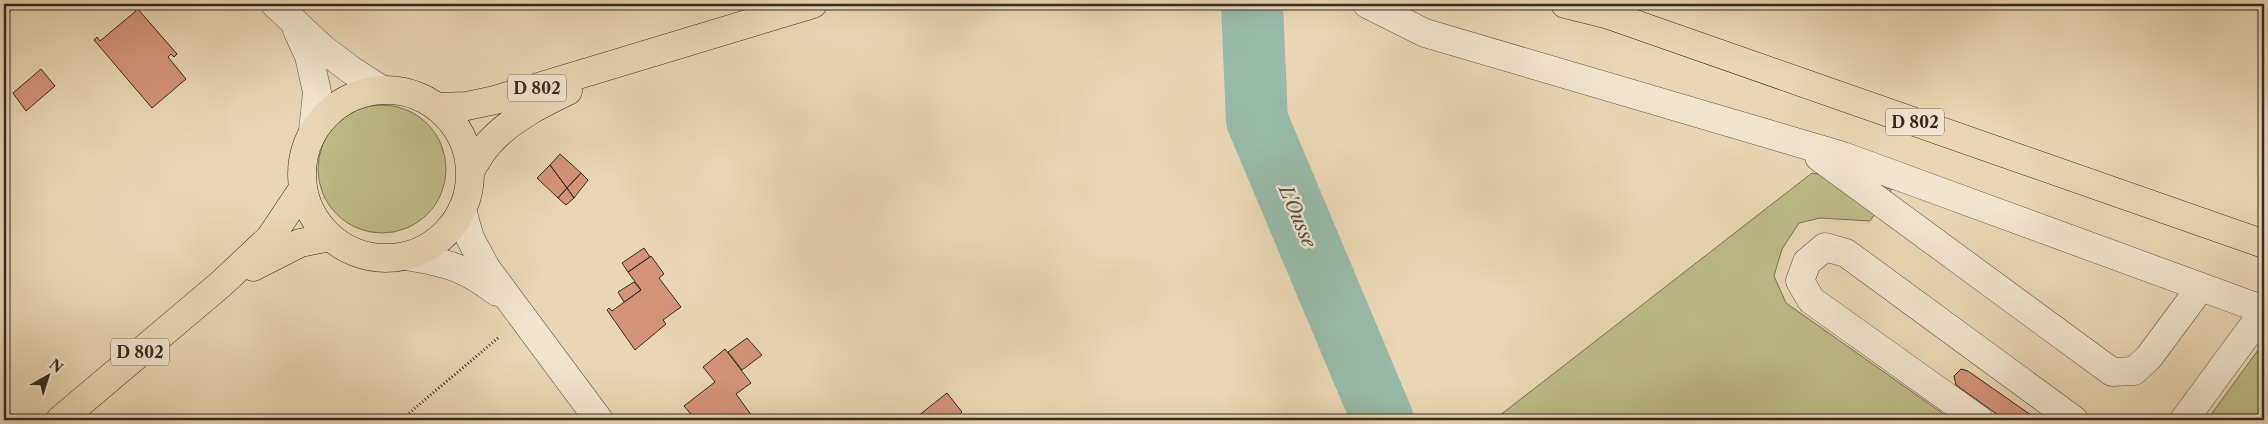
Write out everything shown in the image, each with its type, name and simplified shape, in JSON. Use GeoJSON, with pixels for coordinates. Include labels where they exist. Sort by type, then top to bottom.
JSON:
{"type":"FeatureCollection","features":[{"type":"Feature","properties":{"kind":"main road","name":"D 802"},"geometry":{"type":"LineString","coordinates":[[436,107],[467,106],[495,100],[813,4]]}},
{"type":"Feature","properties":{"kind":"main road","name":"D 802"},"geometry":{"type":"LineString","coordinates":[[1565,4],[1609,15],[2264,244]]}},
{"type":"Feature","properties":{"kind":"main road","name":"D 802"},"geometry":{"type":"LineString","coordinates":[[470,171],[488,143],[505,128],[542,104],[635,58]]}},
{"type":"Feature","properties":{"kind":"main road"},"geometry":{"type":"LineString","coordinates":[[382,90],[402,92],[420,98],[436,107],[454,125],[462,140],[470,171],[468,191],[462,210],[449,230],[430,246],[407,256],[380,258],[353,252],[330,238],[312,216],[302,190],[301,170],[305,149],[313,130],[331,110],[339,105],[355,96],[382,90]]}},
{"type":"Feature","properties":{"kind":"main road","name":"D 802"},"geometry":{"type":"LineString","coordinates":[[60,420],[220,284],[270,238],[302,190]]}},
{"type":"Feature","properties":{"kind":"main road","name":"D 802"},"geometry":{"type":"LineString","coordinates":[[220,284],[300,243],[330,238]]}},
{"type":"Feature","properties":{"kind":"street"},"geometry":{"type":"LineString","coordinates":[[1367,4],[1425,33],[1843,156],[2264,310],[2184,420]]}},
{"type":"Feature","properties":{"kind":"street"},"geometry":{"type":"LineString","coordinates":[[284,11],[322,48],[382,90]]}},
{"type":"Feature","properties":{"kind":"street"},"geometry":{"type":"LineString","coordinates":[[284,11],[309,56],[316,92],[313,130]]}},
{"type":"Feature","properties":{"kind":"street"},"geometry":{"type":"LineString","coordinates":[[1802,144],[2112,372],[2134,371],[2149,357],[2201,287]]}},
{"type":"Feature","properties":{"kind":"street"},"geometry":{"type":"LineString","coordinates":[[462,210],[470,238],[486,268],[599,420]]}},
{"type":"Feature","properties":{"kind":"street"},"geometry":{"type":"LineString","coordinates":[[1979,420],[1810,300],[1800,281],[1807,262],[1824,247],[1846,253],[2074,420]]}},
{"type":"Feature","properties":{"kind":"street"},"geometry":{"type":"LineString","coordinates":[[407,256],[445,263],[476,276],[516,310]]}},
{"type":"Feature","properties":{"kind":"path"},"geometry":{"type":"LineString","coordinates":[[401,420],[516,310]]}},
{"type":"Feature","properties":{"kind":"shaded area"},"geometry":{"type":"Polygon","coordinates":[[[382,105],[395,106],[407,110],[427,124],[441,144],[445,156],[445,182],[441,194],[427,214],[407,228],[395,232],[382,233],[369,232],[357,228],[337,214],[323,194],[319,182],[318,169],[319,156],[323,144],[337,124],[357,110],[369,106],[382,105]]]}},
{"type":"Feature","properties":{"kind":"shaded area"},"geometry":{"type":"Polygon","coordinates":[[[1812,173],[1892,189],[1870,221],[1820,218],[1799,223],[1782,249],[1774,276],[1786,303],[1952,420],[1506,420],[1499,416],[1812,173]]]}},
{"type":"Feature","properties":{"kind":"shaded area"},"geometry":{"type":"Polygon","coordinates":[[[2264,342],[2264,420],[2207,420],[2264,342]]]}},
{"type":"Feature","properties":{"kind":"building"},"geometry":{"type":"Polygon","coordinates":[[[136,7],[177,54],[174,57],[171,54],[168,57],[186,79],[152,108],[94,40],[97,37],[100,41],[136,11],[134,9],[136,7]]]}},
{"type":"Feature","properties":{"kind":"building"},"geometry":{"type":"Polygon","coordinates":[[[41,69],[55,86],[26,111],[13,93],[41,69]]]}},
{"type":"Feature","properties":{"kind":"building"},"geometry":{"type":"Polygon","coordinates":[[[560,154],[581,173],[567,188],[550,165],[560,154]]]}},
{"type":"Feature","properties":{"kind":"building"},"geometry":{"type":"Polygon","coordinates":[[[550,165],[567,188],[558,198],[537,178],[550,165]]]}},
{"type":"Feature","properties":{"kind":"building"},"geometry":{"type":"Polygon","coordinates":[[[581,173],[588,180],[574,198],[567,188],[581,173]]]}},
{"type":"Feature","properties":{"kind":"building"},"geometry":{"type":"Polygon","coordinates":[[[567,188],[574,198],[566,205],[558,198],[567,188]]]}},
{"type":"Feature","properties":{"kind":"building"},"geometry":{"type":"Polygon","coordinates":[[[644,248],[650,257],[628,272],[622,263],[644,248]]]}},
{"type":"Feature","properties":{"kind":"building"},"geometry":{"type":"Polygon","coordinates":[[[651,256],[664,274],[659,278],[681,307],[663,320],[666,324],[635,350],[607,310],[609,308],[612,311],[641,290],[628,272],[651,256]]]}},
{"type":"Feature","properties":{"kind":"building"},"geometry":{"type":"Polygon","coordinates":[[[634,282],[641,290],[624,302],[618,292],[634,282]]]}},
{"type":"Feature","properties":{"kind":"building"},"geometry":{"type":"Polygon","coordinates":[[[747,338],[762,355],[742,370],[728,352],[747,338]]]}},
{"type":"Feature","properties":{"kind":"building"},"geometry":{"type":"Polygon","coordinates":[[[725,349],[751,383],[736,394],[752,416],[746,420],[696,420],[684,406],[715,382],[703,367],[725,349]]]}},
{"type":"Feature","properties":{"kind":"building"},"geometry":{"type":"Polygon","coordinates":[[[1961,369],[1968,371],[2038,420],[2005,420],[1956,385],[1954,376],[1961,369]]]}},
{"type":"Feature","properties":{"kind":"building"},"geometry":{"type":"Polygon","coordinates":[[[947,393],[962,412],[954,420],[913,420],[947,393]]]}},
{"type":"Feature","properties":{"kind":"waterway","name":"L'Ousse"},"geometry":{"type":"LineString","coordinates":[[1252,4],[1257,120],[1383,420]]}}]}
